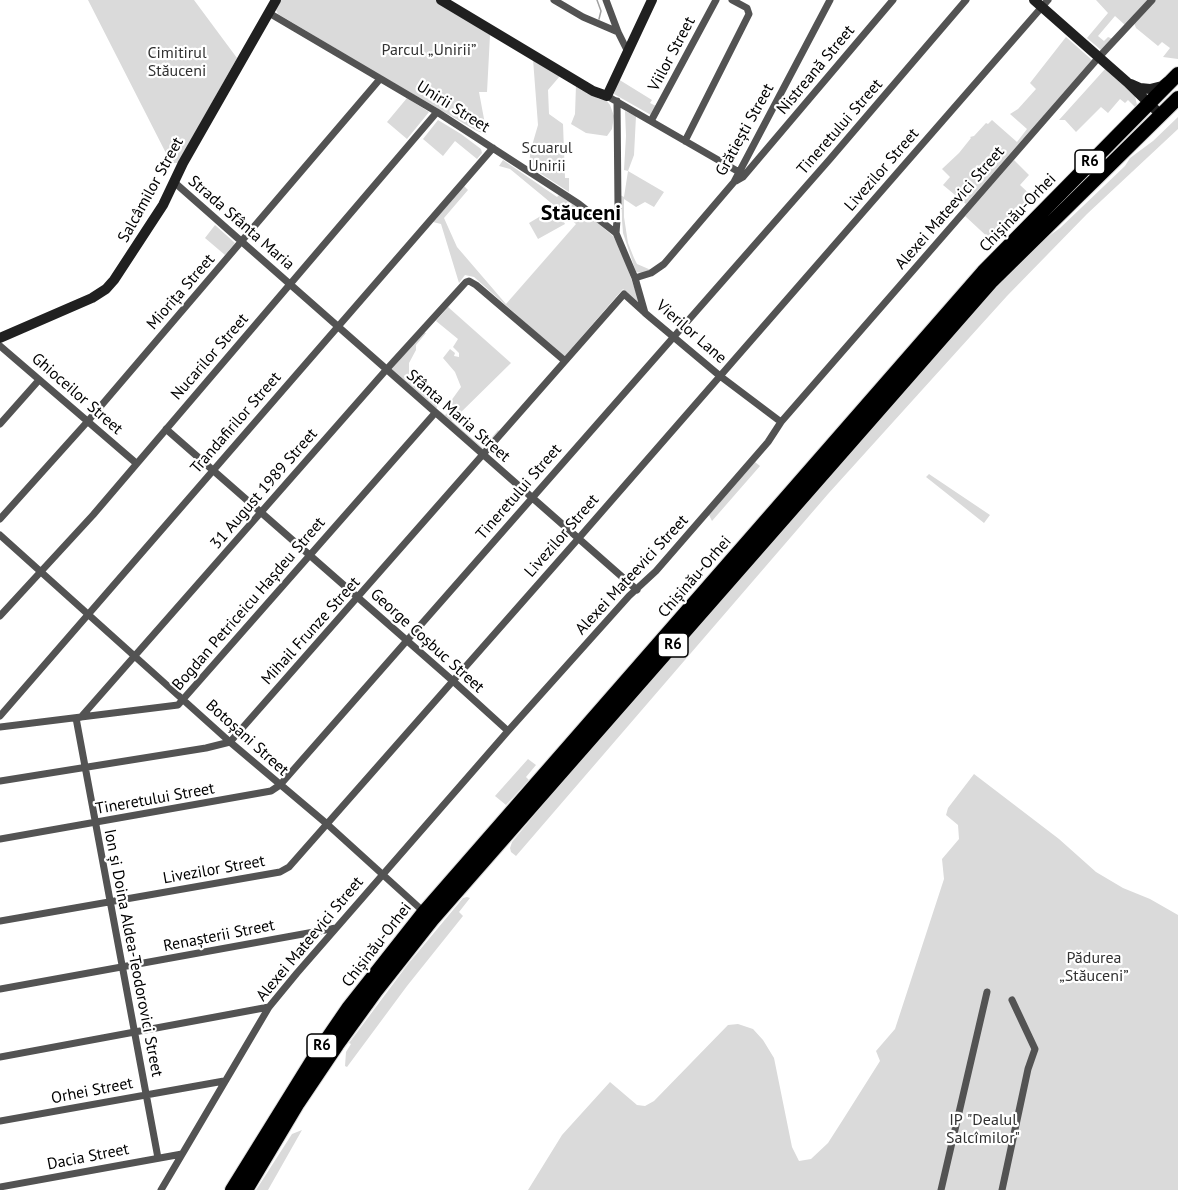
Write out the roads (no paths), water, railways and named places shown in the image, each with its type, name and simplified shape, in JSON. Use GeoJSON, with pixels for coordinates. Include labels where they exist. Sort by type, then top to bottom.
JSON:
{"type":"FeatureCollection","features":[{"type":"Feature","properties":{"kind":"highway","name":"Chișinău-Orhei"},"geometry":{"type":"LineString","coordinates":[[232,1190],[312,1061],[387,956],[424,912],[983,272],[1176,76]]}},
{"type":"Feature","properties":{"kind":"highway","name":"Chișinău-Orhei"},"geometry":{"type":"LineString","coordinates":[[246,1190],[298,1103],[352,1023],[432,920],[992,281],[1178,98]]}},
{"type":"Feature","properties":{"kind":"street","name":"Salcâmilor Street"},"geometry":{"type":"LineString","coordinates":[[0,338],[92,298],[106,289],[126,264],[163,205],[183,162],[276,0]]}},
{"type":"Feature","properties":{"kind":"street"},"geometry":{"type":"LineString","coordinates":[[441,0],[584,85],[739,172]]}},
{"type":"Feature","properties":{"kind":"street"},"geometry":{"type":"LineString","coordinates":[[554,0],[590,21],[618,32]]}},
{"type":"Feature","properties":{"kind":"street"},"geometry":{"type":"LineString","coordinates":[[606,0],[627,50]]}},
{"type":"Feature","properties":{"kind":"street"},"geometry":{"type":"LineString","coordinates":[[612,99],[627,50],[652,0]]}},
{"type":"Feature","properties":{"kind":"street","name":"Viilor Street"},"geometry":{"type":"LineString","coordinates":[[651,121],[716,0]]}},
{"type":"Feature","properties":{"kind":"street"},"geometry":{"type":"LineString","coordinates":[[685,141],[749,14],[747,8],[732,0]]}},
{"type":"Feature","properties":{"kind":"street","name":"Grătiești Street"},"geometry":{"type":"LineString","coordinates":[[635,278],[651,273],[664,264],[734,182],[830,0]]}},
{"type":"Feature","properties":{"kind":"street","name":"Nistreană Street"},"geometry":{"type":"LineString","coordinates":[[734,182],[743,177],[893,0]]}},
{"type":"Feature","properties":{"kind":"street","name":"Tineretului Street"},"geometry":{"type":"LineString","coordinates":[[0,839],[95,824],[270,791],[280,785],[831,159],[966,0]]}},
{"type":"Feature","properties":{"kind":"street","name":"Alexei Mateevici Street"},"geometry":{"type":"LineString","coordinates":[[161,1190],[269,1007],[508,731],[629,596],[656,571],[768,442],[781,422],[1099,57],[1152,0]]}},
{"type":"Feature","properties":{"kind":"street"},"geometry":{"type":"LineString","coordinates":[[1041,2],[1161,115]]}},
{"type":"Feature","properties":{"kind":"street","name":"Livezilor Street"},"geometry":{"type":"LineString","coordinates":[[0,921],[280,872],[289,867],[720,376],[1041,2]]}},
{"type":"Feature","properties":{"kind":"street","name":"Unirii Street"},"geometry":{"type":"LineString","coordinates":[[269,13],[437,112],[589,210],[616,233]]}},
{"type":"Feature","properties":{"kind":"street"},"geometry":{"type":"LineString","coordinates":[[1127,82],[1140,88],[1150,88],[1162,86],[1176,76]]}},
{"type":"Feature","properties":{"kind":"street","name":"Miorița Street"},"geometry":{"type":"LineString","coordinates":[[0,519],[88,421],[380,79]]}},
{"type":"Feature","properties":{"kind":"street","name":"Vierilor Lane"},"geometry":{"type":"LineString","coordinates":[[612,99],[618,207],[616,233],[635,278],[645,313],[720,376],[781,422]]}},
{"type":"Feature","properties":{"kind":"street","name":"Nucarilor Street"},"geometry":{"type":"LineString","coordinates":[[0,616],[166,429],[437,112]]}},
{"type":"Feature","properties":{"kind":"street","name":"Trandafirilor Street"},"geometry":{"type":"LineString","coordinates":[[0,716],[493,148]]}},
{"type":"Feature","properties":{"kind":"street","name":"Strada Sfânta Maria"},"geometry":{"type":"LineString","coordinates":[[174,182],[290,284]]}},
{"type":"Feature","properties":{"kind":"street","name":"31 August 1989 Street"},"geometry":{"type":"LineString","coordinates":[[79,717],[463,284],[469,281],[476,285],[565,362]]}},
{"type":"Feature","properties":{"kind":"street","name":"Sfânta Maria Street"},"geometry":{"type":"LineString","coordinates":[[290,284],[637,590]]}},
{"type":"Feature","properties":{"kind":"street","name":"Mihail Frunze Street"},"geometry":{"type":"LineString","coordinates":[[230,742],[624,294],[645,313]]}},
{"type":"Feature","properties":{"kind":"street","name":"Ghioceilor Street"},"geometry":{"type":"LineString","coordinates":[[0,346],[136,463]]}},
{"type":"Feature","properties":{"kind":"street"},"geometry":{"type":"LineString","coordinates":[[0,424],[39,380]]}},
{"type":"Feature","properties":{"kind":"street","name":"Bogdan Petriceicu Hașdeu Street"},"geometry":{"type":"LineString","coordinates":[[0,727],[177,705],[435,413]]}},
{"type":"Feature","properties":{"kind":"street","name":"George Coșbuc Street"},"geometry":{"type":"LineString","coordinates":[[166,429],[508,731]]}},
{"type":"Feature","properties":{"kind":"street","name":"Botoșani Street"},"geometry":{"type":"LineString","coordinates":[[0,535],[230,742],[327,824],[424,912]]}},
{"type":"Feature","properties":{"kind":"street","name":"Ion și Doina Aldea-Teodorovici Street"},"geometry":{"type":"LineString","coordinates":[[79,717],[84,767],[136,1032],[158,1158]]}},
{"type":"Feature","properties":{"kind":"street"},"geometry":{"type":"LineString","coordinates":[[0,781],[206,748],[230,742]]}},
{"type":"Feature","properties":{"kind":"street","name":"Renașterii Street"},"geometry":{"type":"LineString","coordinates":[[0,989],[336,928]]}},
{"type":"Feature","properties":{"kind":"street"},"geometry":{"type":"LineString","coordinates":[[941,1190],[987,992]]}},
{"type":"Feature","properties":{"kind":"street"},"geometry":{"type":"LineString","coordinates":[[1002,1190],[1028,1069],[1035,1049],[1012,1000]]}},
{"type":"Feature","properties":{"kind":"street"},"geometry":{"type":"LineString","coordinates":[[0,1057],[269,1007]]}},
{"type":"Feature","properties":{"kind":"street","name":"Orhei Street"},"geometry":{"type":"LineString","coordinates":[[0,1122],[224,1080]]}},
{"type":"Feature","properties":{"kind":"street","name":"Dacia Street"},"geometry":{"type":"LineString","coordinates":[[0,1187],[182,1154]]}},
{"type":"Feature","properties":{"kind":"waterway"},"geometry":{"type":"LineString","coordinates":[[597,0],[601,11],[599,19]]}},
{"type":"Feature","properties":{"kind":"district","name":"Stăuceni"},"geometry":{"type":"Point","coordinates":[581,214]}},
{"type":"Feature","properties":{"kind":"park label","name":"Parcul „Unirii”"},"geometry":{"type":"Point","coordinates":[429,50]}},
{"type":"Feature","properties":{"kind":"park label","name":"Cimitirul Stăuceni"},"geometry":{"type":"Point","coordinates":[177,62]}},
{"type":"Feature","properties":{"kind":"park label","name":"Scuarul Unirii"},"geometry":{"type":"Point","coordinates":[547,157]}},
{"type":"Feature","properties":{"kind":"park label","name":"Pădurea „Stăuceni”"},"geometry":{"type":"Point","coordinates":[1094,967]}},
{"type":"Feature","properties":{"kind":"park label","name":"IP \"Dealul Salcîmilor\""},"geometry":{"type":"Point","coordinates":[983,1129]}}]}
